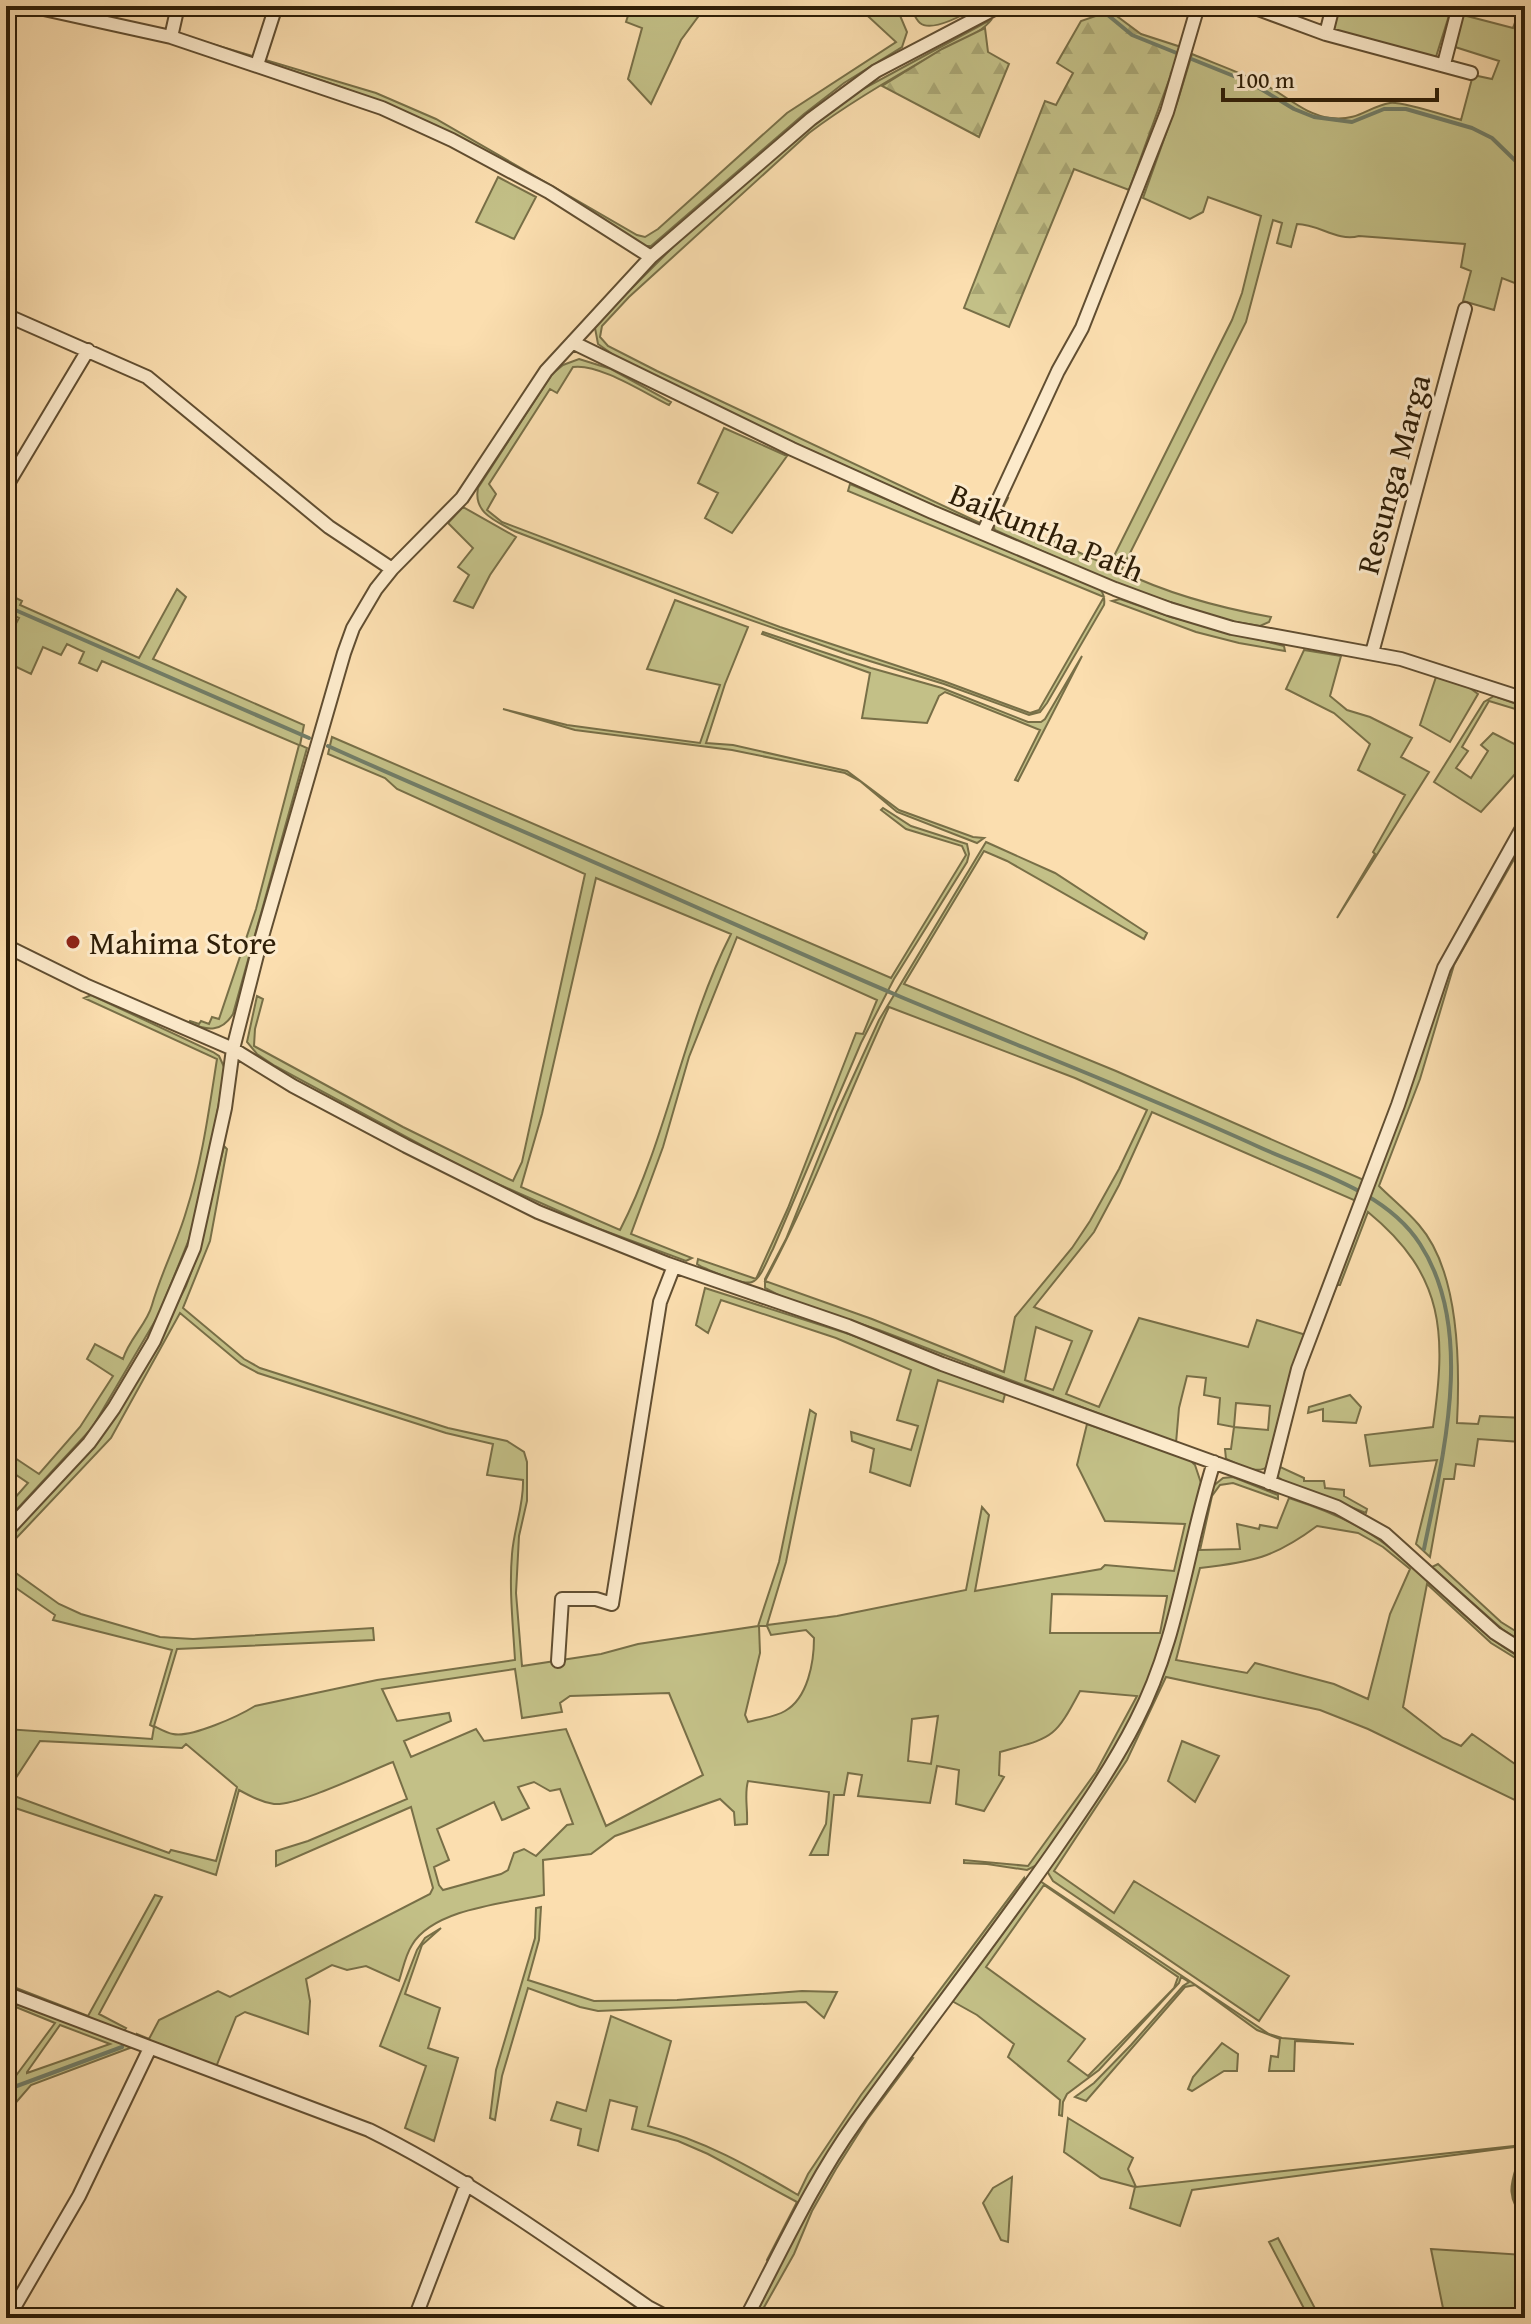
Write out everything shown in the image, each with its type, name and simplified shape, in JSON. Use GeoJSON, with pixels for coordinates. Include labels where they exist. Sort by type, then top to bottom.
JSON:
{"type":"FeatureCollection","features":[{"type":"Feature","properties":{"kind":"street"},"geometry":{"type":"LineString","coordinates":[[30,6],[171,37],[382,108],[452,140],[570,204],[651,257]]}},
{"type":"Feature","properties":{"kind":"street"},"geometry":{"type":"LineString","coordinates":[[171,37],[178,6]]}},
{"type":"Feature","properties":{"kind":"street"},"geometry":{"type":"LineString","coordinates":[[257,65],[276,6]]}},
{"type":"Feature","properties":{"kind":"street"},"geometry":{"type":"LineString","coordinates":[[6,1532],[89,1443],[114,1408],[167,1314],[201,1225],[225,1108],[233,1049],[259,947],[344,653],[363,607],[392,569],[462,498],[546,371],[651,257],[811,119],[876,71],[1000,6]]}},
{"type":"Feature","properties":{"kind":"street"},"geometry":{"type":"LineString","coordinates":[[983,533],[1058,371],[1082,328],[1162,125],[1198,6]]}},
{"type":"Feature","properties":{"kind":"street"},"geometry":{"type":"LineString","coordinates":[[1250,6],[1326,34],[1471,73]]}},
{"type":"Feature","properties":{"kind":"street"},"geometry":{"type":"LineString","coordinates":[[1326,34],[1333,6]]}},
{"type":"Feature","properties":{"kind":"street"},"geometry":{"type":"LineString","coordinates":[[1444,64],[1459,6]]}},
{"type":"Feature","properties":{"kind":"street","name":"Resunga Marga"},"geometry":{"type":"LineString","coordinates":[[1372,653],[1465,309]]}},
{"type":"Feature","properties":{"kind":"street"},"geometry":{"type":"LineString","coordinates":[[6,315],[129,368],[160,386],[329,527],[392,569]]}},
{"type":"Feature","properties":{"kind":"street","name":"Baikuntha Path"},"geometry":{"type":"LineString","coordinates":[[574,343],[792,449],[983,533],[1169,609],[1232,628],[1372,653],[1438,670],[1525,699]]}},
{"type":"Feature","properties":{"kind":"street"},"geometry":{"type":"LineString","coordinates":[[6,487],[88,350]]}},
{"type":"Feature","properties":{"kind":"street"},"geometry":{"type":"LineString","coordinates":[[1269,1483],[1298,1369],[1402,1093],[1444,968],[1525,823]]}},
{"type":"Feature","properties":{"kind":"street"},"geometry":{"type":"LineString","coordinates":[[6,946],[85,985],[233,1049],[331,1106],[538,1212],[674,1266],[848,1326],[942,1364],[1337,1507],[1385,1534],[1495,1633],[1525,1652]]}},
{"type":"Feature","properties":{"kind":"street"},"geometry":{"type":"LineString","coordinates":[[558,1661],[562,1599],[596,1599],[612,1604],[660,1302],[674,1266]]}},
{"type":"Feature","properties":{"kind":"street"},"geometry":{"type":"LineString","coordinates":[[746,2318],[803,2209],[853,2125],[1038,1874],[1114,1761],[1137,1719],[1171,1636],[1201,1504],[1214,1462]]}},
{"type":"Feature","properties":{"kind":"street"},"geometry":{"type":"LineString","coordinates":[[6,1993],[369,2130],[426,2158],[467,2183],[648,2307],[669,2318]]}},
{"type":"Feature","properties":{"kind":"street"},"geometry":{"type":"LineString","coordinates":[[8,2318],[79,2196],[150,2048]]}},
{"type":"Feature","properties":{"kind":"street"},"geometry":{"type":"LineString","coordinates":[[415,2318],[467,2183]]}},
{"type":"Feature","properties":{"kind":"green space"},"geometry":{"type":"Polygon","coordinates":[[[631,6],[706,6],[681,40],[651,104],[628,79],[642,28],[626,22],[631,6]]]}},
{"type":"Feature","properties":{"kind":"green space"},"geometry":{"type":"Polygon","coordinates":[[[857,6],[896,6],[907,32],[902,47],[844,83],[804,114],[651,246],[645,246],[487,152],[404,111],[202,41],[376,93],[436,119],[645,237],[658,229],[787,113],[896,42],[857,6]]]}},
{"type":"Feature","properties":{"kind":"green space"},"geometry":{"type":"Polygon","coordinates":[[[910,6],[979,6],[933,26],[920,23],[910,6]]]}},
{"type":"Feature","properties":{"kind":"green space"},"geometry":{"type":"Polygon","coordinates":[[[1338,6],[1452,6],[1435,60],[1332,34],[1338,6]]]}},
{"type":"Feature","properties":{"kind":"green space"},"geometry":{"type":"Polygon","coordinates":[[[1521,6],[1525,6],[1525,287],[1502,278],[1494,310],[1463,301],[1471,271],[1461,267],[1465,244],[1343,237],[1297,224],[1291,247],[1277,243],[1282,223],[1273,220],[1246,322],[1121,571],[1195,599],[1271,617],[1269,622],[1260,626],[1224,620],[1115,584],[995,530],[992,523],[1003,495],[1008,498],[997,520],[1001,525],[1043,542],[1047,538],[1109,566],[1232,320],[1261,216],[1208,197],[1203,212],[1190,219],[1143,198],[1192,54],[1273,89],[1304,109],[1322,116],[1356,116],[1382,105],[1396,103],[1461,120],[1473,75],[1492,79],[1499,61],[1452,46],[1463,15],[1513,28],[1521,6]]]}},
{"type":"Feature","properties":{"kind":"green space"},"geometry":{"type":"Polygon","coordinates":[[[1110,11],[1141,34],[1181,47],[1129,190],[1074,169],[1009,327],[964,308],[1045,101],[1056,105],[1073,73],[1057,63],[1081,21],[1110,11]]]}},
{"type":"Feature","properties":{"kind":"green space"},"geometry":{"type":"Polygon","coordinates":[[[992,19],[975,34],[890,80],[809,133],[629,297],[602,326],[600,337],[608,346],[657,371],[982,524],[970,522],[763,429],[625,363],[598,344],[595,328],[601,319],[684,236],[810,126],[850,96],[992,19]]]}},
{"type":"Feature","properties":{"kind":"green space"},"geometry":{"type":"Polygon","coordinates":[[[985,28],[988,52],[1009,64],[979,137],[882,86],[942,49],[985,28]]]}},
{"type":"Feature","properties":{"kind":"green space"},"geometry":{"type":"Polygon","coordinates":[[[498,177],[536,197],[514,239],[476,222],[498,177]]]}},
{"type":"Feature","properties":{"kind":"green space"},"geometry":{"type":"Polygon","coordinates":[[[579,359],[611,369],[671,402],[669,405],[596,370],[573,367],[557,393],[550,389],[489,484],[496,494],[487,510],[502,522],[780,627],[1030,713],[1039,710],[1104,597],[1104,605],[1047,703],[1040,712],[1029,715],[694,600],[514,531],[493,520],[479,504],[478,488],[552,374],[563,365],[579,359]]]}},
{"type":"Feature","properties":{"kind":"green space"},"geometry":{"type":"Polygon","coordinates":[[[724,428],[787,456],[732,533],[705,518],[718,493],[698,483],[724,428]]]}},
{"type":"Feature","properties":{"kind":"green space"},"geometry":{"type":"Polygon","coordinates":[[[850,484],[1100,589],[1104,597],[848,491],[850,484]]]}},
{"type":"Feature","properties":{"kind":"green space"},"geometry":{"type":"Polygon","coordinates":[[[463,507],[516,537],[490,575],[473,608],[454,601],[469,575],[458,567],[473,548],[448,523],[463,507]]]}},
{"type":"Feature","properties":{"kind":"green space"},"geometry":{"type":"Polygon","coordinates":[[[177,589],[186,597],[153,659],[304,725],[300,745],[307,748],[233,1014],[224,1024],[214,1028],[189,1023],[199,1024],[201,1021],[209,1024],[212,1017],[219,1019],[256,909],[299,745],[102,661],[97,671],[79,663],[84,652],[67,644],[61,655],[43,647],[31,674],[6,662],[6,642],[19,618],[6,612],[6,593],[22,601],[20,605],[139,658],[177,589]]]}},
{"type":"Feature","properties":{"kind":"green space"},"geometry":{"type":"Polygon","coordinates":[[[1120,599],[1171,617],[1284,646],[1285,651],[1196,632],[1112,601],[1120,599]]]}},
{"type":"Feature","properties":{"kind":"green space"},"geometry":{"type":"Polygon","coordinates":[[[675,600],[748,627],[706,743],[733,745],[847,771],[899,810],[973,837],[984,838],[977,843],[897,812],[860,781],[845,773],[732,750],[575,730],[503,709],[567,725],[700,743],[720,685],[647,669],[675,600]]]}},
{"type":"Feature","properties":{"kind":"green space"},"geometry":{"type":"Polygon","coordinates":[[[763,632],[942,688],[1028,722],[1045,719],[1082,656],[1018,781],[1015,780],[1040,730],[945,692],[939,696],[927,723],[862,718],[870,673],[763,632]]]}},
{"type":"Feature","properties":{"kind":"green space"},"geometry":{"type":"Polygon","coordinates":[[[1304,650],[1341,656],[1330,696],[1347,710],[1370,717],[1412,738],[1401,757],[1429,772],[1337,918],[1405,795],[1358,770],[1370,744],[1334,713],[1286,689],[1304,650]]]}},
{"type":"Feature","properties":{"kind":"green space"},"geometry":{"type":"Polygon","coordinates":[[[1436,677],[1467,686],[1478,694],[1450,742],[1420,725],[1436,677]]]}},
{"type":"Feature","properties":{"kind":"green space"},"geometry":{"type":"Polygon","coordinates":[[[1494,696],[1525,707],[1525,712],[1489,701],[1462,747],[1468,751],[1456,768],[1471,778],[1488,751],[1481,745],[1493,733],[1520,747],[1525,737],[1525,763],[1481,812],[1434,782],[1484,702],[1494,696]]]}},
{"type":"Feature","properties":{"kind":"green space"},"geometry":{"type":"Polygon","coordinates":[[[332,737],[891,978],[966,855],[962,846],[906,829],[881,810],[883,808],[911,826],[967,844],[967,862],[894,979],[861,1043],[773,1249],[756,1279],[788,1208],[856,1033],[863,1034],[877,1000],[737,937],[689,1057],[663,1147],[631,1234],[692,1258],[686,1261],[597,1228],[471,1172],[275,1066],[257,1054],[247,1042],[257,996],[263,999],[254,1046],[403,1127],[513,1181],[522,1162],[585,874],[397,789],[385,778],[328,754],[332,737]],[[596,878],[542,1114],[521,1187],[620,1230],[651,1158],[700,1007],[731,934],[596,878]]]}},
{"type":"Feature","properties":{"kind":"green space"},"geometry":{"type":"Polygon","coordinates":[[[1525,832],[1525,840],[1454,965],[1420,1079],[1379,1186],[1419,1225],[1433,1245],[1443,1268],[1450,1293],[1457,1347],[1457,1423],[1478,1424],[1480,1416],[1525,1418],[1525,1460],[1520,1460],[1521,1442],[1478,1439],[1474,1466],[1456,1464],[1454,1479],[1444,1479],[1430,1557],[1416,1544],[1437,1460],[1370,1466],[1365,1435],[1433,1427],[1439,1364],[1435,1309],[1413,1260],[1394,1236],[1368,1212],[1304,1367],[1280,1467],[1304,1478],[1304,1481],[1324,1481],[1325,1488],[1344,1490],[1344,1496],[1367,1509],[1366,1513],[1283,1481],[1276,1471],[1302,1365],[1364,1209],[1421,1052],[1442,983],[1525,832]]]}},
{"type":"Feature","properties":{"kind":"green space"},"geometry":{"type":"Polygon","coordinates":[[[986,842],[1055,873],[1147,933],[1144,939],[984,851],[904,984],[1116,1071],[1366,1181],[1356,1201],[1152,1112],[1094,1232],[1034,1307],[1092,1331],[1066,1394],[1099,1407],[1139,1318],[1248,1347],[1257,1320],[1306,1335],[1269,1466],[1259,1470],[1226,1459],[1225,1449],[1231,1449],[1234,1427],[1218,1424],[1220,1398],[1204,1395],[1206,1378],[1187,1376],[1179,1408],[1176,1443],[879,1330],[788,1300],[765,1288],[765,1281],[765,1279],[786,1239],[837,1112],[879,1020],[986,842]],[[889,1007],[765,1281],[872,1319],[1004,1372],[1015,1317],[1072,1248],[1090,1221],[1147,1110],[1075,1078],[889,1007]],[[1036,1327],[1025,1380],[1053,1390],[1072,1341],[1036,1327]],[[1236,1403],[1234,1427],[1268,1430],[1270,1406],[1236,1403]]]}},
{"type":"Feature","properties":{"kind":"green space"},"geometry":{"type":"Polygon","coordinates":[[[91,995],[213,1052],[219,1056],[225,1069],[204,1187],[190,1237],[158,1316],[92,1428],[6,1521],[6,1508],[28,1483],[6,1468],[6,1452],[39,1474],[80,1427],[113,1376],[87,1359],[95,1344],[123,1359],[150,1312],[192,1193],[211,1097],[217,1059],[84,998],[91,995]]]}},
{"type":"Feature","properties":{"kind":"green space"},"geometry":{"type":"Polygon","coordinates":[[[224,1146],[227,1149],[210,1241],[183,1308],[244,1359],[260,1368],[448,1428],[507,1441],[524,1452],[527,1501],[519,1536],[516,1593],[522,1666],[758,1626],[779,1562],[810,1410],[816,1414],[786,1562],[767,1625],[837,1616],[966,1590],[982,1507],[989,1515],[975,1591],[1101,1569],[1105,1565],[1174,1571],[1185,1524],[1105,1521],[1077,1465],[1087,1424],[1190,1460],[1201,1483],[1181,1573],[1156,1662],[1133,1715],[1088,1791],[1039,1864],[1027,1870],[964,1863],[964,1860],[1028,1866],[1096,1772],[1137,1696],[1080,1691],[1064,1719],[1050,1734],[1000,1752],[999,1775],[1004,1777],[984,1811],[956,1804],[959,1770],[937,1766],[930,1803],[858,1796],[862,1775],[848,1773],[844,1795],[834,1795],[828,1855],[810,1855],[826,1824],[829,1792],[748,1781],[747,1824],[735,1825],[734,1812],[720,1799],[615,1836],[591,1854],[543,1860],[544,1895],[471,1910],[436,1923],[412,1945],[399,1981],[366,1966],[347,1970],[332,1965],[306,1979],[310,2001],[308,2034],[245,2012],[236,2017],[216,2067],[137,2038],[137,2034],[149,2039],[159,2020],[218,1991],[230,1997],[430,1894],[433,1888],[411,1807],[276,1866],[276,1851],[308,1841],[407,1799],[393,1762],[285,1803],[265,1802],[239,1790],[216,1875],[6,1805],[6,1793],[6,1747],[12,1737],[6,1736],[6,1729],[152,1739],[154,1727],[150,1725],[172,1650],[53,1620],[55,1615],[6,1581],[6,1566],[59,1604],[81,1614],[160,1637],[193,1639],[373,1628],[374,1640],[177,1649],[154,1726],[173,1734],[203,1730],[255,1706],[377,1680],[515,1660],[511,1567],[523,1480],[487,1475],[493,1444],[446,1433],[258,1373],[241,1364],[180,1313],[111,1438],[6,1549],[6,1541],[23,1521],[94,1446],[154,1349],[186,1286],[198,1254],[224,1146]],[[1052,1594],[1050,1633],[1160,1633],[1167,1596],[1052,1594]],[[759,1626],[760,1653],[745,1715],[748,1722],[777,1715],[799,1697],[813,1658],[814,1638],[806,1630],[771,1635],[767,1626],[759,1626]],[[515,1669],[382,1689],[397,1721],[449,1713],[451,1721],[404,1741],[411,1757],[476,1729],[484,1741],[566,1729],[606,1826],[703,1775],[669,1693],[570,1696],[560,1703],[562,1712],[522,1718],[515,1669]],[[938,1716],[912,1719],[908,1761],[931,1764],[938,1716]],[[40,1741],[6,1793],[169,1853],[171,1850],[216,1861],[237,1787],[186,1744],[182,1748],[40,1741]],[[534,1782],[518,1787],[529,1808],[502,1820],[494,1802],[437,1829],[449,1860],[434,1867],[443,1890],[501,1874],[508,1870],[514,1853],[524,1849],[536,1856],[567,1825],[573,1824],[560,1789],[550,1791],[534,1782]]]}},
{"type":"Feature","properties":{"kind":"green space"},"geometry":{"type":"Polygon","coordinates":[[[698,1259],[756,1279],[742,1282],[697,1264],[698,1259]]]}},
{"type":"Feature","properties":{"kind":"green space"},"geometry":{"type":"Polygon","coordinates":[[[705,1288],[852,1335],[1005,1394],[1003,1402],[938,1380],[910,1486],[870,1472],[874,1449],[852,1441],[851,1432],[911,1450],[918,1426],[897,1420],[911,1370],[836,1338],[721,1300],[708,1333],[696,1325],[705,1288]]]}},
{"type":"Feature","properties":{"kind":"green space"},"geometry":{"type":"Polygon","coordinates":[[[1350,1395],[1361,1407],[1356,1423],[1323,1421],[1323,1409],[1308,1413],[1309,1407],[1350,1395]]]}},
{"type":"Feature","properties":{"kind":"green space"},"geometry":{"type":"Polygon","coordinates":[[[1233,1477],[1278,1495],[1278,1499],[1233,1483],[1220,1485],[1212,1496],[1200,1550],[1240,1549],[1237,1524],[1259,1529],[1260,1525],[1277,1528],[1289,1498],[1301,1502],[1347,1520],[1378,1539],[1486,1634],[1525,1660],[1525,1664],[1491,1643],[1427,1584],[1403,1707],[1443,1738],[1461,1746],[1472,1734],[1525,1771],[1525,1805],[1368,1729],[1320,1710],[1166,1677],[1127,1760],[1054,1871],[1114,1913],[1134,1881],[1289,1976],[1259,2021],[1053,1881],[1047,1871],[1162,1674],[1184,1605],[1212,1487],[1223,1478],[1233,1477]],[[1317,1526],[1262,1557],[1200,1568],[1176,1660],[1247,1673],[1255,1663],[1334,1684],[1368,1699],[1390,1614],[1410,1569],[1383,1547],[1358,1533],[1317,1526]]]}},
{"type":"Feature","properties":{"kind":"green space"},"geometry":{"type":"Polygon","coordinates":[[[1438,1564],[1501,1622],[1525,1637],[1525,1644],[1502,1629],[1432,1567],[1438,1564]]]}},
{"type":"Feature","properties":{"kind":"green space"},"geometry":{"type":"Polygon","coordinates":[[[1182,1741],[1219,1756],[1195,1802],[1168,1781],[1182,1741]]]}},
{"type":"Feature","properties":{"kind":"green space"},"geometry":{"type":"Polygon","coordinates":[[[1024,1878],[1025,1885],[845,2127],[816,2172],[770,2262],[767,2260],[797,2202],[708,2154],[678,2141],[632,2129],[637,2107],[610,2100],[598,2151],[578,2145],[581,2129],[551,2120],[557,2102],[586,2111],[611,2016],[671,2041],[648,2126],[707,2146],[798,2195],[808,2174],[861,2095],[1024,1878]]]}},
{"type":"Feature","properties":{"kind":"green space"},"geometry":{"type":"Polygon","coordinates":[[[1040,1881],[1269,2034],[1282,2038],[1354,2044],[1295,2041],[1294,2071],[1269,2071],[1271,2056],[1278,2057],[1280,2039],[1257,2030],[1195,1985],[1185,1987],[1086,2101],[1075,2097],[1094,2083],[1189,1982],[1181,1977],[1179,1983],[1099,2070],[1067,2094],[1062,2116],[1059,2115],[1060,2100],[1008,2057],[1014,2044],[977,2015],[952,2001],[1040,1881]],[[1044,1885],[986,1967],[1085,2039],[1068,2061],[1088,2076],[1174,1988],[1178,1977],[1044,1885]]]}},
{"type":"Feature","properties":{"kind":"green space"},"geometry":{"type":"Polygon","coordinates":[[[155,1895],[162,1897],[99,2014],[126,2028],[123,2032],[6,1989],[6,1984],[88,2016],[155,1895]]]}},
{"type":"Feature","properties":{"kind":"green space"},"geometry":{"type":"Polygon","coordinates":[[[541,1907],[539,1940],[528,1980],[594,2001],[837,1992],[824,2018],[806,2002],[598,2011],[528,1988],[502,2076],[495,2120],[490,2118],[496,2070],[535,1938],[536,1908],[541,1907]]]}},
{"type":"Feature","properties":{"kind":"green space"},"geometry":{"type":"Polygon","coordinates":[[[441,1928],[422,1945],[405,1994],[440,2008],[428,2048],[458,2058],[434,2141],[405,2128],[426,2066],[380,2046],[417,1950],[425,1938],[441,1928]]]}},
{"type":"Feature","properties":{"kind":"green space"},"geometry":{"type":"Polygon","coordinates":[[[6,1997],[120,2041],[130,2048],[31,2085],[6,2114],[6,2080],[15,2077],[55,2023],[6,2003],[6,1997]],[[60,2025],[27,2073],[110,2044],[60,2025]]]}},
{"type":"Feature","properties":{"kind":"green space"},"geometry":{"type":"Polygon","coordinates":[[[1222,2043],[1238,2054],[1237,2071],[1224,2071],[1192,2091],[1188,2089],[1193,2077],[1222,2043]]]}},
{"type":"Feature","properties":{"kind":"green space"},"geometry":{"type":"Polygon","coordinates":[[[910,2057],[913,2058],[867,2120],[836,2169],[812,2211],[794,2254],[758,2318],[754,2318],[808,2210],[864,2117],[910,2057]]]}},
{"type":"Feature","properties":{"kind":"green space"},"geometry":{"type":"Polygon","coordinates":[[[1068,2118],[1133,2158],[1128,2169],[1136,2187],[1523,2145],[1525,2133],[1523,2149],[1515,2173],[1513,2189],[1525,2220],[1517,2209],[1511,2192],[1512,2183],[1522,2146],[1192,2190],[1180,2226],[1130,2208],[1135,2187],[1101,2178],[1064,2152],[1068,2118]]]}},
{"type":"Feature","properties":{"kind":"green space"},"geometry":{"type":"Polygon","coordinates":[[[1012,2177],[1008,2242],[1001,2240],[983,2203],[993,2188],[1012,2177]]]}},
{"type":"Feature","properties":{"kind":"green space"},"geometry":{"type":"Polygon","coordinates":[[[1278,2238],[1320,2318],[1309,2318],[1269,2242],[1278,2238]]]}},
{"type":"Feature","properties":{"kind":"green space"},"geometry":{"type":"Polygon","coordinates":[[[1431,2249],[1524,2255],[1525,2252],[1524,2318],[1445,2318],[1431,2249]]]}},
{"type":"Feature","properties":{"kind":"waterway"},"geometry":{"type":"LineString","coordinates":[[1097,6],[1132,35],[1251,83],[1294,109],[1314,117],[1352,122],[1384,109],[1406,109],[1472,128],[1492,138],[1525,170]]}},
{"type":"Feature","properties":{"kind":"waterway"},"geometry":{"type":"LineString","coordinates":[[6,606],[309,738]]}},
{"type":"Feature","properties":{"kind":"waterway"},"geometry":{"type":"LineString","coordinates":[[328,746],[866,982],[1325,1175],[1388,1210],[1420,1244],[1437,1278],[1447,1315],[1451,1354],[1450,1394],[1446,1434],[1424,1549]]}},
{"type":"Feature","properties":{"kind":"waterway"},"geometry":{"type":"LineString","coordinates":[[6,2090],[122,2047]]}},
{"type":"Feature","properties":{"kind":"place","name":"Mahima Store"},"geometry":{"type":"Point","coordinates":[73,942]}}]}
